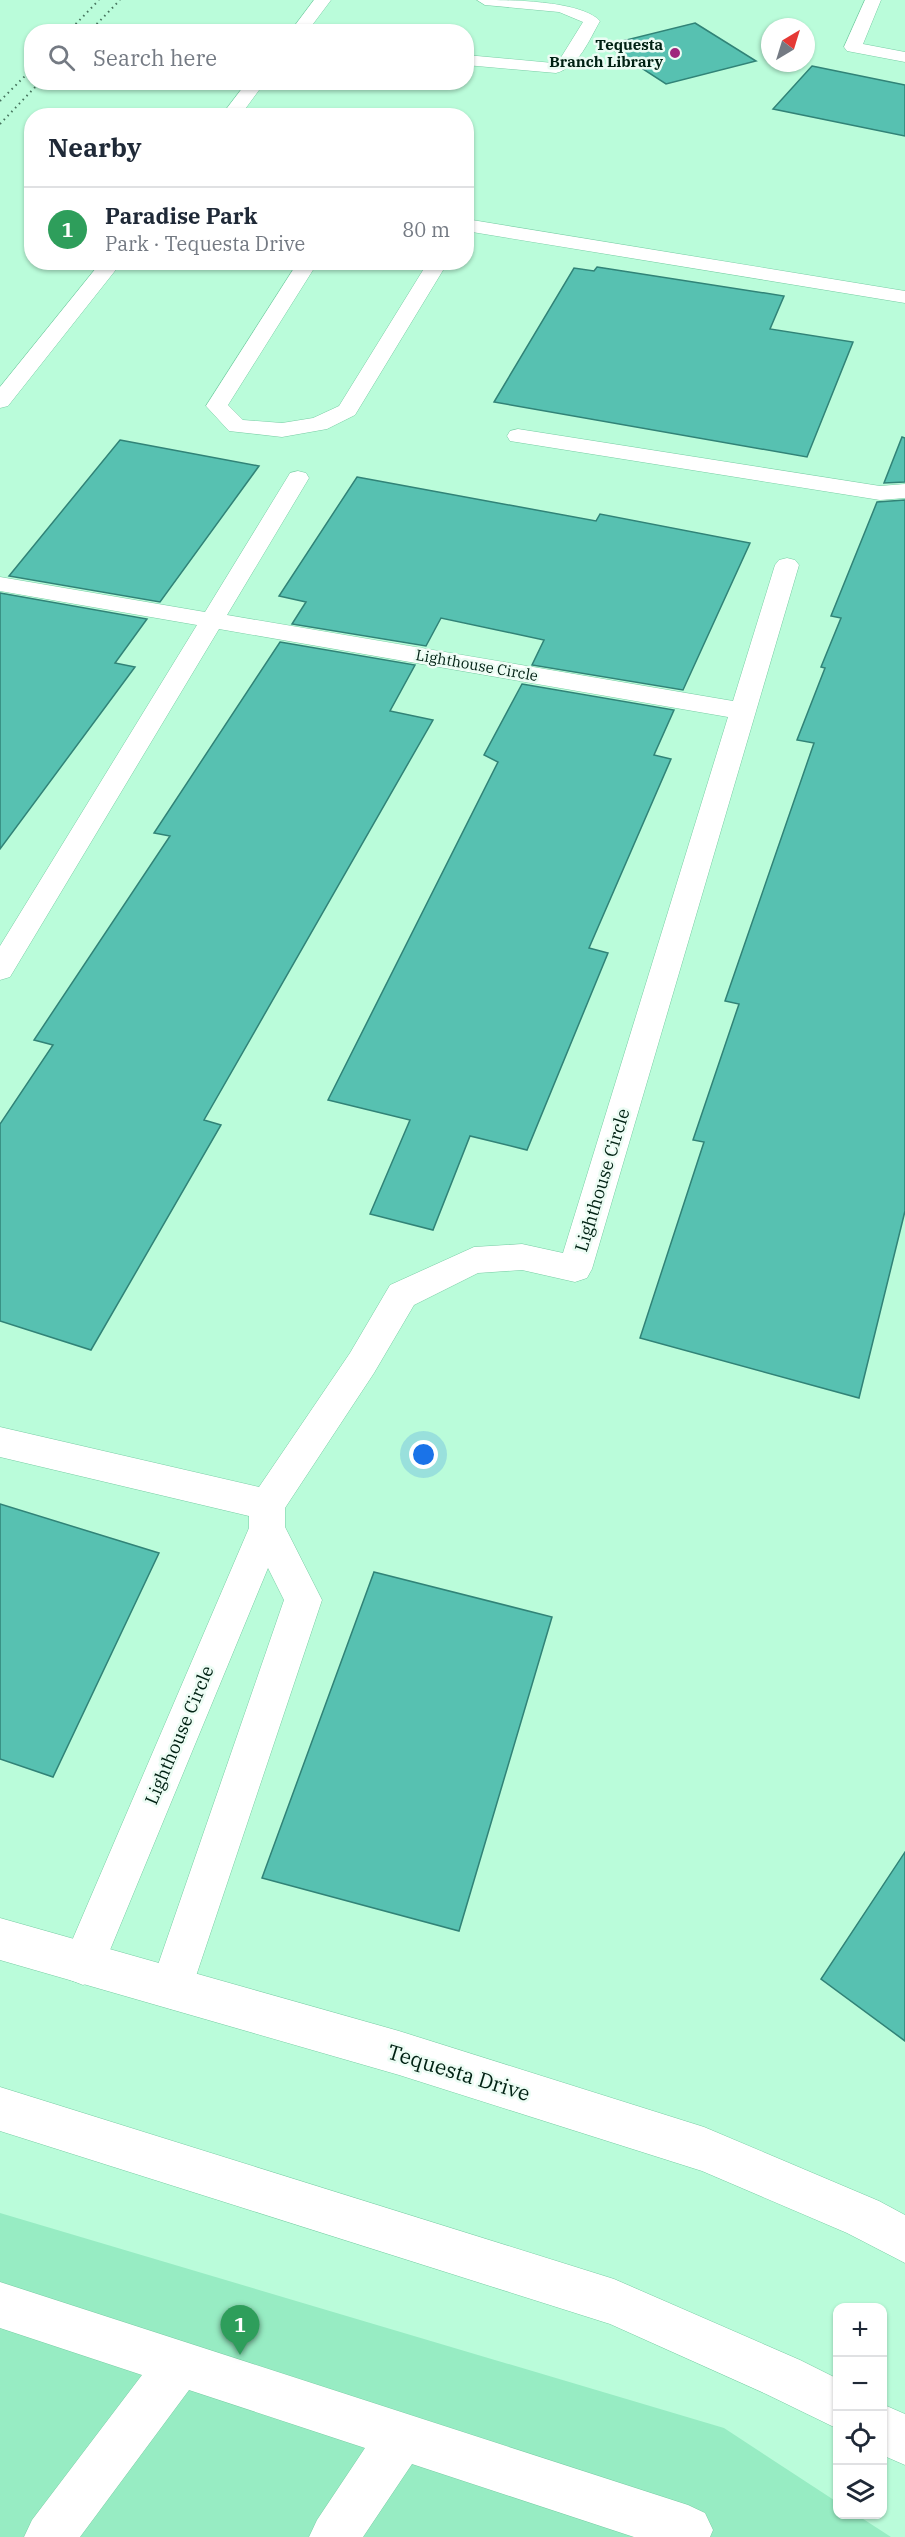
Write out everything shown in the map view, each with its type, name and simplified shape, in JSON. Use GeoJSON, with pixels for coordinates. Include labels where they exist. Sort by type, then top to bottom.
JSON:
{"type":"FeatureCollection","features":[{"type":"Feature","properties":{"kind":"street"},"geometry":{"type":"LineString","coordinates":[[304,24],[323,0]]}},
{"type":"Feature","properties":{"kind":"street"},"geometry":{"type":"LineString","coordinates":[[474,61],[556,68],[566,63],[592,21],[588,16],[573,10],[484,0]]}},
{"type":"Feature","properties":{"kind":"street"},"geometry":{"type":"LineString","coordinates":[[873,0],[853,47],[905,57]]}},
{"type":"Feature","properties":{"kind":"street"},"geometry":{"type":"LineString","coordinates":[[236,108],[251,90]]}},
{"type":"Feature","properties":{"kind":"street"},"geometry":{"type":"LineString","coordinates":[[474,226],[905,297]]}},
{"type":"Feature","properties":{"kind":"street"},"geometry":{"type":"LineString","coordinates":[[0,401],[106,270]]}},
{"type":"Feature","properties":{"kind":"street"},"geometry":{"type":"LineString","coordinates":[[303,270],[217,406],[237,426],[282,430],[319,424],[347,410],[433,270]]}},
{"type":"Feature","properties":{"kind":"street"},"geometry":{"type":"LineString","coordinates":[[518,436],[880,493],[905,491]]}},
{"type":"Feature","properties":{"kind":"street"},"geometry":{"type":"LineString","coordinates":[[0,970],[298,478]]}},
{"type":"Feature","properties":{"kind":"street","name":"Lighthouse Circle"},"geometry":{"type":"LineString","coordinates":[[84,1964],[267,1516],[402,1295],[474,1260],[522,1257],[575,1269],[787,565]]}},
{"type":"Feature","properties":{"kind":"street","name":"Lighthouse Circle"},"geometry":{"type":"LineString","coordinates":[[0,584],[743,711]]}},
{"type":"Feature","properties":{"kind":"street"},"geometry":{"type":"LineString","coordinates":[[0,1442],[267,1516],[303,1600],[171,1988]]}},
{"type":"Feature","properties":{"kind":"street","name":"Tequesta Drive"},"geometry":{"type":"LineString","coordinates":[[0,1939],[399,2053],[704,2149],[863,2217],[905,2240]]}},
{"type":"Feature","properties":{"kind":"street"},"geometry":{"type":"LineString","coordinates":[[0,2109],[614,2302],[783,2377],[833,2403]]}},
{"type":"Feature","properties":{"kind":"street"},"geometry":{"type":"LineString","coordinates":[[0,2305],[402,2437],[686,2534]]}},
{"type":"Feature","properties":{"kind":"street"},"geometry":{"type":"LineString","coordinates":[[49,2537],[180,2363]]}},
{"type":"Feature","properties":{"kind":"street"},"geometry":{"type":"LineString","coordinates":[[887,2431],[905,2441]]}},
{"type":"Feature","properties":{"kind":"street"},"geometry":{"type":"LineString","coordinates":[[334,2537],[402,2437]]}},
{"type":"Feature","properties":{"kind":"green space"},"geometry":{"type":"Polygon","coordinates":[[[0,2213],[724,2428],[833,2499],[833,2519],[863,2519],[891,2537],[0,2537],[0,2213]]]}},
{"type":"Feature","properties":{"kind":"building","name":"Tequesta Branch Library"},"geometry":{"type":"Polygon","coordinates":[[[695,23],[756,61],[666,84],[606,45],[695,23]]]}},
{"type":"Feature","properties":{"kind":"building"},"geometry":{"type":"Polygon","coordinates":[[[815,67],[905,85],[905,136],[773,109],[807,72],[815,72],[815,67]]]}},
{"type":"Feature","properties":{"kind":"building"},"geometry":{"type":"Polygon","coordinates":[[[597,267],[784,296],[770,329],[853,342],[807,457],[494,402],[574,268],[594,271],[597,267]]]}},
{"type":"Feature","properties":{"kind":"building"},"geometry":{"type":"Polygon","coordinates":[[[902,437],[905,438],[905,482],[884,483],[902,437]]]}},
{"type":"Feature","properties":{"kind":"building"},"geometry":{"type":"Polygon","coordinates":[[[120,440],[259,466],[160,602],[9,576],[120,440]]]}},
{"type":"Feature","properties":{"kind":"building"},"geometry":{"type":"Polygon","coordinates":[[[357,477],[596,521],[600,514],[750,543],[683,690],[532,665],[544,640],[441,618],[426,646],[292,624],[306,602],[279,596],[357,477]]]}},
{"type":"Feature","properties":{"kind":"building"},"geometry":{"type":"Polygon","coordinates":[[[905,500],[905,1211],[859,1398],[640,1338],[704,1142],[693,1140],[739,1004],[725,1001],[814,743],[797,740],[825,668],[821,667],[841,618],[831,616],[877,502],[905,500]]]}},
{"type":"Feature","properties":{"kind":"building"},"geometry":{"type":"Polygon","coordinates":[[[0,593],[147,619],[115,663],[135,667],[0,849],[0,593]]]}},
{"type":"Feature","properties":{"kind":"building"},"geometry":{"type":"Polygon","coordinates":[[[280,642],[415,665],[390,711],[433,720],[204,1120],[221,1125],[91,1350],[0,1321],[0,1124],[53,1045],[34,1040],[170,836],[154,833],[280,642]]]}},
{"type":"Feature","properties":{"kind":"building"},"geometry":{"type":"Polygon","coordinates":[[[522,684],[674,710],[654,755],[671,759],[589,948],[608,953],[527,1150],[470,1136],[433,1230],[370,1214],[410,1120],[328,1100],[498,762],[484,755],[522,684]]]}},
{"type":"Feature","properties":{"kind":"building"},"geometry":{"type":"Polygon","coordinates":[[[0,1504],[159,1553],[53,1777],[0,1759],[0,1504]]]}},
{"type":"Feature","properties":{"kind":"building"},"geometry":{"type":"Polygon","coordinates":[[[374,1572],[552,1617],[459,1931],[262,1878],[374,1572]]]}},
{"type":"Feature","properties":{"kind":"building"},"geometry":{"type":"Polygon","coordinates":[[[905,1852],[905,2041],[821,1979],[905,1852]]]}},
{"type":"Feature","properties":{"kind":"railway"},"geometry":{"type":"LineString","coordinates":[[76,24],[99,0]]}},
{"type":"Feature","properties":{"kind":"railway"},"geometry":{"type":"LineString","coordinates":[[97,24],[120,0]]}},
{"type":"Feature","properties":{"kind":"railway"},"geometry":{"type":"LineString","coordinates":[[0,101],[24,77]]}},
{"type":"Feature","properties":{"kind":"railway"},"geometry":{"type":"LineString","coordinates":[[0,124],[32,90]]}},
{"type":"Feature","properties":{"kind":"place","name":"Tequesta Branch Library"},"geometry":{"type":"Point","coordinates":[675,53]}},
{"type":"Feature","properties":{"kind":"place","name":"Paradise Park"},"geometry":{"type":"Point","coordinates":[240,2355]}}]}
